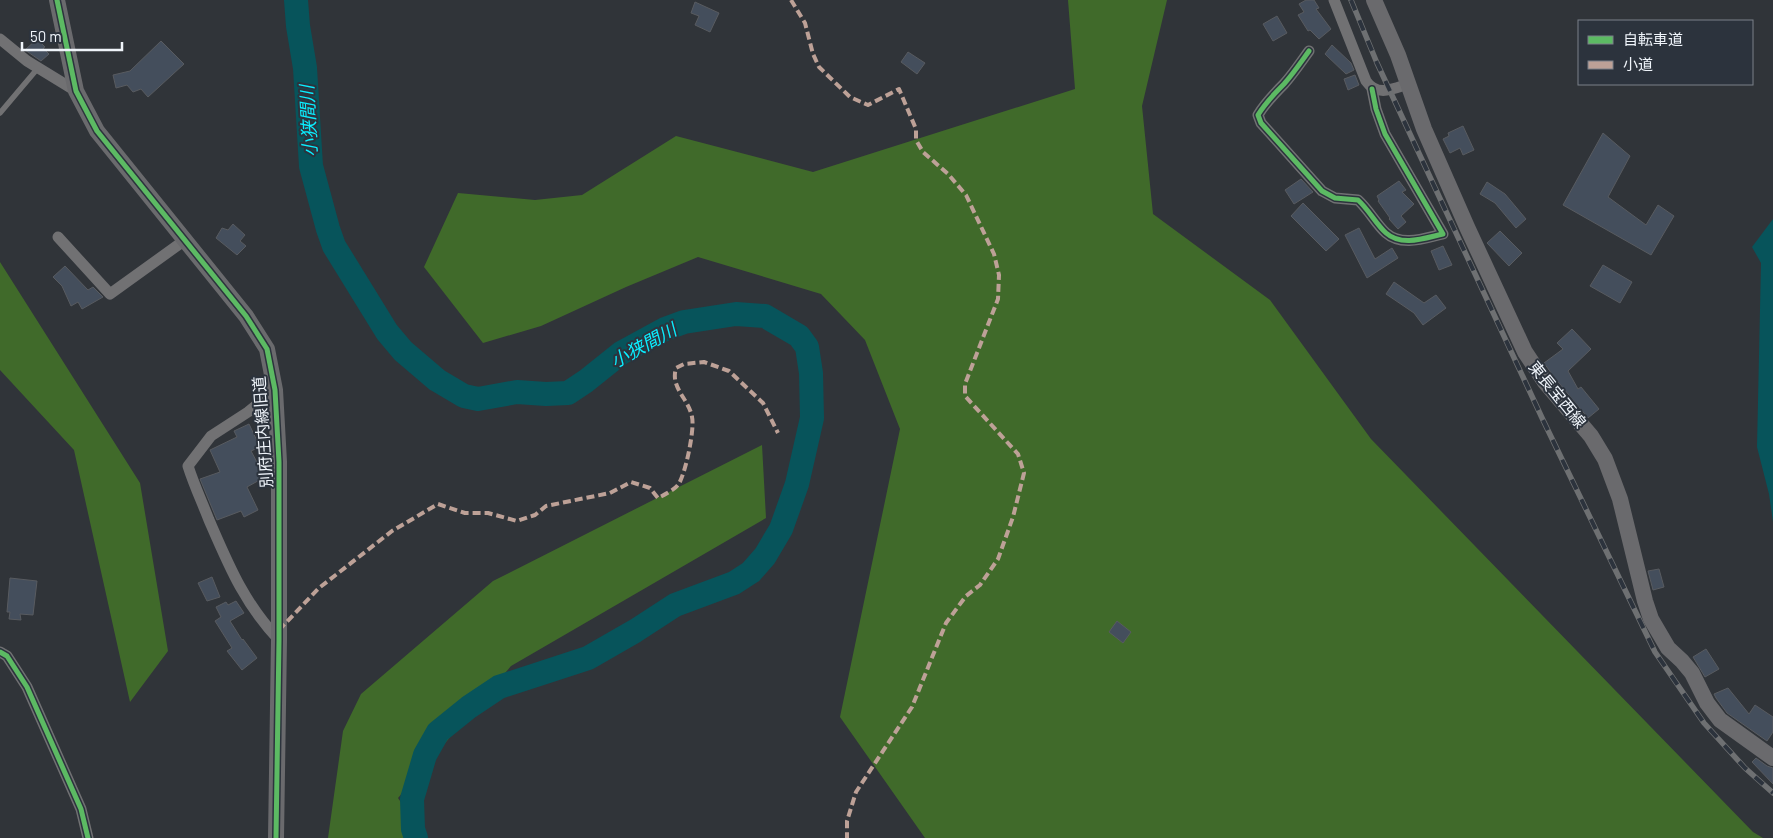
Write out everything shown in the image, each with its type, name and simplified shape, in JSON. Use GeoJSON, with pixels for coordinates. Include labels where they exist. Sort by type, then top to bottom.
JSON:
{"type":"FeatureCollection","features":[{"type":"Feature","properties":{"kind":"street","name":"別府庄内線旧道"},"geometry":{"type":"LineString","coordinates":[[57,0],[76,91],[97,130],[246,316],[267,349],[275,390],[279,462],[276,838]]}},
{"type":"Feature","properties":{"kind":"street"},"geometry":{"type":"LineString","coordinates":[[1309,52],[1261,110],[1258,115],[1261,123],[1322,191],[1335,198],[1358,200],[1387,234],[1396,239],[1410,241],[1443,234],[1385,134],[1376,109],[1372,89],[1366,81],[1334,0]]}},
{"type":"Feature","properties":{"kind":"street","name":"東長宝西線"},"geometry":{"type":"LineString","coordinates":[[1374,0],[1398,55],[1432,147],[1525,352],[1545,382],[1591,436],[1605,459],[1620,499],[1646,606],[1659,634],[1668,648],[1686,664],[1707,703],[1720,720],[1773,758]]}},
{"type":"Feature","properties":{"kind":"street"},"geometry":{"type":"LineString","coordinates":[[0,39],[27,61],[76,91]]}},
{"type":"Feature","properties":{"kind":"street"},"geometry":{"type":"LineString","coordinates":[[1372,89],[1377,91],[1390,90],[1408,84]]}},
{"type":"Feature","properties":{"kind":"street"},"geometry":{"type":"LineString","coordinates":[[58,237],[110,294],[185,240]]}},
{"type":"Feature","properties":{"kind":"street"},"geometry":{"type":"LineString","coordinates":[[275,390],[248,412],[211,436],[188,466],[219,547],[238,585],[262,622],[279,640]]}},
{"type":"Feature","properties":{"kind":"street"},"geometry":{"type":"LineString","coordinates":[[0,652],[6,656],[16,670],[39,713],[81,809],[88,838]]}},
{"type":"Feature","properties":{"kind":"lane"},"geometry":{"type":"LineString","coordinates":[[0,113],[38,68]]}},
{"type":"Feature","properties":{"kind":"green space"},"geometry":{"type":"Polygon","coordinates":[[[1068,0],[1167,0],[1142,106],[1153,214],[1270,300],[1371,439],[1753,832],[1763,838],[925,838],[840,717],[900,429],[865,340],[821,294],[698,257],[626,287],[541,326],[483,343],[424,267],[458,193],[535,200],[582,195],[676,136],[813,172],[1075,89],[1068,0]]]}},
{"type":"Feature","properties":{"kind":"green space"},"geometry":{"type":"Polygon","coordinates":[[[0,262],[140,483],[168,651],[130,702],[74,450],[0,370],[0,262]]]}},
{"type":"Feature","properties":{"kind":"green space"},"geometry":{"type":"Polygon","coordinates":[[[762,445],[766,518],[511,666],[398,798],[425,838],[328,838],[343,731],[361,694],[493,581],[762,445]]]}},
{"type":"Feature","properties":{"kind":"water"},"geometry":{"type":"Polygon","coordinates":[[[1773,219],[1773,522],[1769,494],[1757,447],[1761,263],[1752,247],[1773,219]]]}},
{"type":"Feature","properties":{"kind":"building"},"geometry":{"type":"Polygon","coordinates":[[[1306,0],[1314,0],[1319,8],[1316,9],[1331,29],[1319,39],[1310,30],[1308,31],[1298,15],[1304,12],[1299,4],[1306,0]]]}},
{"type":"Feature","properties":{"kind":"building"},"geometry":{"type":"Polygon","coordinates":[[[695,2],[719,13],[710,32],[695,25],[699,16],[691,13],[695,2]]]}},
{"type":"Feature","properties":{"kind":"building"},"geometry":{"type":"Polygon","coordinates":[[[1277,16],[1287,33],[1273,41],[1263,24],[1277,16]]]}},
{"type":"Feature","properties":{"kind":"building"},"geometry":{"type":"Polygon","coordinates":[[[37,39],[49,54],[41,61],[25,50],[37,39]]]}},
{"type":"Feature","properties":{"kind":"building"},"geometry":{"type":"Polygon","coordinates":[[[161,41],[184,64],[148,97],[141,89],[133,92],[127,85],[116,88],[113,75],[130,71],[161,41]]]}},
{"type":"Feature","properties":{"kind":"building"},"geometry":{"type":"Polygon","coordinates":[[[1332,45],[1351,63],[1354,70],[1346,74],[1325,54],[1332,45]]]}},
{"type":"Feature","properties":{"kind":"building"},"geometry":{"type":"Polygon","coordinates":[[[908,52],[925,63],[917,74],[901,62],[908,52]]]}},
{"type":"Feature","properties":{"kind":"building"},"geometry":{"type":"Polygon","coordinates":[[[1355,75],[1359,85],[1348,90],[1344,79],[1355,75]]]}},
{"type":"Feature","properties":{"kind":"building"},"geometry":{"type":"Polygon","coordinates":[[[1463,126],[1474,150],[1463,155],[1460,148],[1450,153],[1443,139],[1449,136],[1448,133],[1463,126]]]}},
{"type":"Feature","properties":{"kind":"building"},"geometry":{"type":"Polygon","coordinates":[[[1603,133],[1630,156],[1608,197],[1646,225],[1658,205],[1674,216],[1651,255],[1563,205],[1603,133]]]}},
{"type":"Feature","properties":{"kind":"building"},"geometry":{"type":"Polygon","coordinates":[[[1301,179],[1313,192],[1294,204],[1285,190],[1301,179]]]}},
{"type":"Feature","properties":{"kind":"building"},"geometry":{"type":"Polygon","coordinates":[[[1399,181],[1406,190],[1402,192],[1414,204],[1401,216],[1406,222],[1398,229],[1389,219],[1377,196],[1399,181]]]}},
{"type":"Feature","properties":{"kind":"building"},"geometry":{"type":"Polygon","coordinates":[[[1487,182],[1505,194],[1526,219],[1516,228],[1495,203],[1480,194],[1487,182]]]}},
{"type":"Feature","properties":{"kind":"building"},"geometry":{"type":"Polygon","coordinates":[[[1303,203],[1339,239],[1326,251],[1291,216],[1303,203]]]}},
{"type":"Feature","properties":{"kind":"building"},"geometry":{"type":"Polygon","coordinates":[[[233,224],[245,235],[240,241],[246,246],[237,255],[216,238],[222,228],[228,230],[233,224]]]}},
{"type":"Feature","properties":{"kind":"building"},"geometry":{"type":"Polygon","coordinates":[[[1359,228],[1375,259],[1392,248],[1398,258],[1367,278],[1345,235],[1359,228]]]}},
{"type":"Feature","properties":{"kind":"building"},"geometry":{"type":"Polygon","coordinates":[[[1500,231],[1522,253],[1509,266],[1487,243],[1500,231]]]}},
{"type":"Feature","properties":{"kind":"building"},"geometry":{"type":"Polygon","coordinates":[[[1443,246],[1452,265],[1439,270],[1431,251],[1443,246]]]}},
{"type":"Feature","properties":{"kind":"building"},"geometry":{"type":"Polygon","coordinates":[[[1603,265],[1632,282],[1620,303],[1590,286],[1603,265]]]}},
{"type":"Feature","properties":{"kind":"building"},"geometry":{"type":"Polygon","coordinates":[[[65,266],[88,290],[93,287],[103,297],[82,309],[78,302],[71,306],[62,286],[53,277],[65,266]]]}},
{"type":"Feature","properties":{"kind":"building"},"geometry":{"type":"Polygon","coordinates":[[[1394,282],[1424,303],[1436,295],[1446,308],[1423,325],[1414,313],[1386,294],[1394,282]]]}},
{"type":"Feature","properties":{"kind":"building"},"geometry":{"type":"Polygon","coordinates":[[[1572,329],[1591,349],[1568,371],[1578,389],[1581,387],[1599,409],[1588,418],[1544,363],[1563,349],[1557,343],[1572,329]]]}},
{"type":"Feature","properties":{"kind":"building"},"geometry":{"type":"Polygon","coordinates":[[[249,424],[260,447],[251,451],[265,477],[247,487],[258,510],[244,517],[241,511],[217,520],[200,479],[220,472],[210,450],[237,437],[234,431],[249,424]]]}},
{"type":"Feature","properties":{"kind":"building"},"geometry":{"type":"Polygon","coordinates":[[[1659,569],[1664,587],[1653,590],[1648,571],[1659,569]]]}},
{"type":"Feature","properties":{"kind":"building"},"geometry":{"type":"Polygon","coordinates":[[[212,577],[220,597],[207,601],[198,583],[212,577]]]}},
{"type":"Feature","properties":{"kind":"building"},"geometry":{"type":"Polygon","coordinates":[[[10,578],[37,581],[33,615],[20,614],[21,620],[9,619],[10,612],[7,612],[10,578]]]}},
{"type":"Feature","properties":{"kind":"building"},"geometry":{"type":"Polygon","coordinates":[[[236,601],[244,613],[230,621],[242,640],[257,658],[242,670],[227,651],[232,648],[215,621],[221,617],[216,607],[226,602],[228,605],[236,601]]]}},
{"type":"Feature","properties":{"kind":"building"},"geometry":{"type":"Polygon","coordinates":[[[1117,621],[1131,632],[1123,643],[1109,632],[1117,621]]]}},
{"type":"Feature","properties":{"kind":"building"},"geometry":{"type":"Polygon","coordinates":[[[1706,649],[1719,669],[1705,677],[1693,657],[1706,649]]]}},
{"type":"Feature","properties":{"kind":"building"},"geometry":{"type":"Polygon","coordinates":[[[1728,688],[1749,714],[1755,705],[1773,717],[1773,732],[1767,741],[1727,713],[1714,694],[1728,688]]]}},
{"type":"Feature","properties":{"kind":"building"},"geometry":{"type":"Polygon","coordinates":[[[1756,758],[1773,768],[1773,784],[1752,762],[1756,758]]]}},
{"type":"Feature","properties":{"kind":"waterway","name":"小狭間川"},"geometry":{"type":"LineString","coordinates":[[296,0],[305,68],[311,166],[334,246],[387,332],[403,351],[437,380],[464,396],[478,399],[517,392],[568,393],[621,353],[665,329],[684,322],[736,314],[765,316],[799,336],[807,347],[811,373],[812,418],[797,484],[781,529],[765,556],[751,572],[734,583],[675,605],[588,658],[499,687],[469,707],[438,732],[425,755],[412,799],[413,829],[416,838]]}},
{"type":"Feature","properties":{"kind":"railway"},"geometry":{"type":"LineString","coordinates":[[1351,0],[1377,63],[1543,420],[1655,652],[1704,723],[1745,768],[1773,793]]}},
{"type":"Feature","properties":{"kind":"marked path"},"geometry":{"type":"LineString","coordinates":[[791,0],[805,23],[813,54],[819,67],[850,97],[868,105],[899,89],[916,129],[916,140],[923,152],[948,174],[966,195],[994,254],[999,275],[998,299],[965,384],[965,396],[1018,454],[1024,473],[1013,517],[998,559],[980,585],[966,596],[946,623],[912,707],[856,792],[847,821],[847,838]]}},
{"type":"Feature","properties":{"kind":"marked path"},"geometry":{"type":"LineString","coordinates":[[279,630],[319,588],[392,531],[438,504],[465,513],[488,513],[517,521],[535,515],[546,506],[610,493],[631,482],[650,488],[658,498],[671,491],[678,485],[684,472],[693,423],[690,411],[676,382],[676,368],[684,364],[704,362],[729,371],[763,403],[778,433]]}},
{"type":"Feature","properties":{"kind":"cycle path"},"geometry":{"type":"LineString","coordinates":[[57,0],[76,91],[97,131],[246,316],[267,349],[275,390],[279,462],[276,838]]}},
{"type":"Feature","properties":{"kind":"cycle path"},"geometry":{"type":"LineString","coordinates":[[1309,51],[1291,76],[1258,115],[1261,123],[1322,191],[1335,198],[1358,200],[1382,229],[1392,237],[1406,241],[1443,234],[1385,134],[1376,109],[1372,89]]}},
{"type":"Feature","properties":{"kind":"cycle path"},"geometry":{"type":"LineString","coordinates":[[0,652],[7,656],[27,687],[81,809],[88,838]]}}]}
